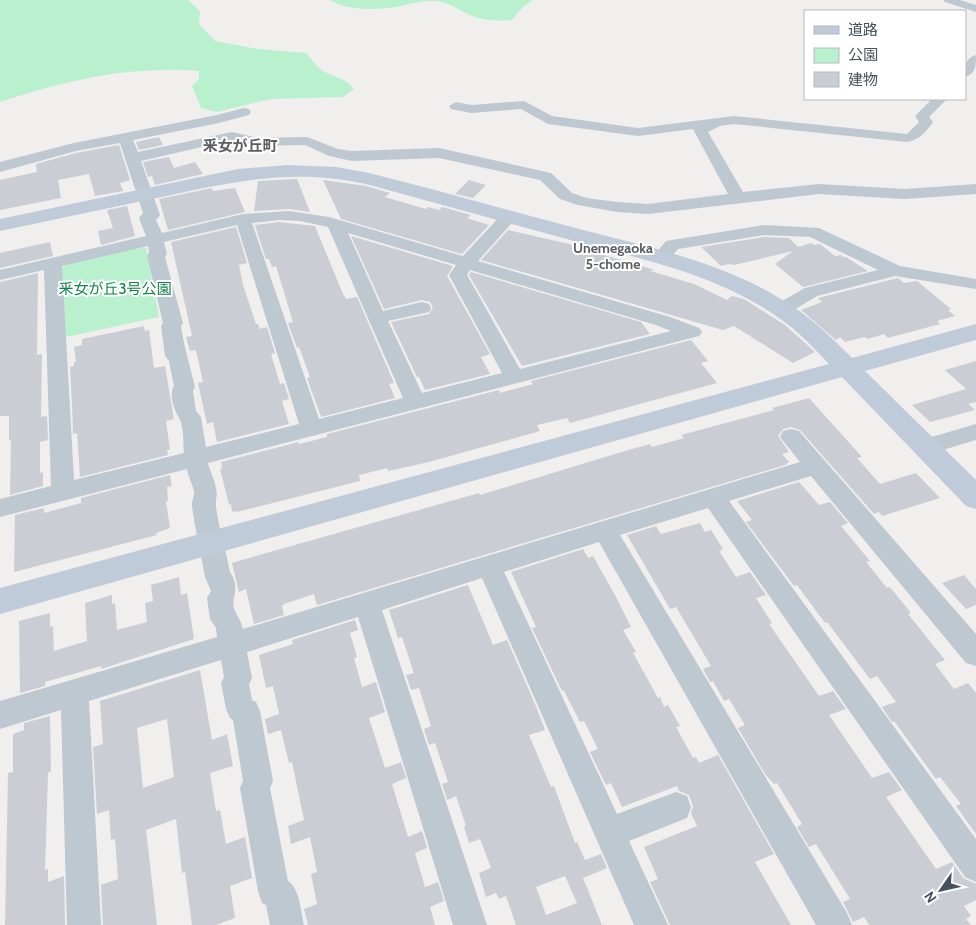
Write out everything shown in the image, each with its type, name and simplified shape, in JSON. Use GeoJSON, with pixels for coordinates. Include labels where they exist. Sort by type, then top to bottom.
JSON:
{"type":"FeatureCollection","features":[{"type":"Feature","properties":{"kind":"street"},"geometry":{"type":"LineString","coordinates":[[949,0],[976,9]]}},
{"type":"Feature","properties":{"kind":"street"},"geometry":{"type":"LineString","coordinates":[[966,72],[976,59]]}},
{"type":"Feature","properties":{"kind":"street"},"geometry":{"type":"LineString","coordinates":[[456,106],[471,109],[524,105],[548,120],[638,132],[734,120],[907,138],[912,137],[926,122],[922,116],[939,100]]}},
{"type":"Feature","properties":{"kind":"street"},"geometry":{"type":"LineString","coordinates":[[0,167],[74,147],[220,119],[244,112]]}},
{"type":"Feature","properties":{"kind":"street"},"geometry":{"type":"LineString","coordinates":[[717,122],[700,130],[738,197]]}},
{"type":"Feature","properties":{"kind":"street"},"geometry":{"type":"LineString","coordinates":[[132,158],[232,136],[258,142],[307,141],[334,153],[352,156],[439,153],[544,176],[566,196],[584,202],[648,209],[819,189],[905,194],[976,189]]}},
{"type":"Feature","properties":{"kind":"street"},"geometry":{"type":"LineString","coordinates":[[125,137],[146,204],[149,205],[152,215],[147,218],[155,240],[159,270],[164,289],[166,290],[173,323],[171,326],[175,356],[178,358],[185,387],[182,390],[186,414],[190,417],[199,475],[203,478],[206,495],[203,501],[218,577],[222,581],[224,594],[220,598],[223,619],[228,621],[238,678],[236,683],[240,709],[246,711],[258,781],[255,788],[274,891],[282,894],[287,925]]}},
{"type":"Feature","properties":{"kind":"street"},"geometry":{"type":"LineString","coordinates":[[0,225],[254,172],[286,169],[324,170],[353,175],[661,258],[720,276],[750,290],[782,309],[812,332],[976,498]]}},
{"type":"Feature","properties":{"kind":"street"},"geometry":{"type":"LineString","coordinates":[[0,275],[243,219],[264,215],[288,214],[335,224],[653,318],[692,332],[0,508]]}},
{"type":"Feature","properties":{"kind":"street"},"geometry":{"type":"LineString","coordinates":[[509,217],[466,263],[458,276],[514,377]]}},
{"type":"Feature","properties":{"kind":"street"},"geometry":{"type":"LineString","coordinates":[[243,219],[311,428]]}},
{"type":"Feature","properties":{"kind":"street"},"geometry":{"type":"LineString","coordinates":[[335,224],[415,402]]}},
{"type":"Feature","properties":{"kind":"street"},"geometry":{"type":"LineString","coordinates":[[661,258],[672,245],[764,230],[813,232],[895,271],[976,284]]}},
{"type":"Feature","properties":{"kind":"street"},"geometry":{"type":"LineString","coordinates":[[53,263],[62,493]]}},
{"type":"Feature","properties":{"kind":"street"},"geometry":{"type":"LineString","coordinates":[[782,309],[811,292],[895,271]]}},
{"type":"Feature","properties":{"kind":"street"},"geometry":{"type":"LineString","coordinates":[[377,318],[422,308]]}},
{"type":"Feature","properties":{"kind":"street"},"geometry":{"type":"LineString","coordinates":[[0,601],[976,332]]}},
{"type":"Feature","properties":{"kind":"street"},"geometry":{"type":"LineString","coordinates":[[926,447],[976,432]]}},
{"type":"Feature","properties":{"kind":"street"},"geometry":{"type":"LineString","coordinates":[[792,438],[976,654]]}},
{"type":"Feature","properties":{"kind":"street"},"geometry":{"type":"LineString","coordinates":[[0,715],[816,466]]}},
{"type":"Feature","properties":{"kind":"street"},"geometry":{"type":"LineString","coordinates":[[714,498],[976,866]]}},
{"type":"Feature","properties":{"kind":"street"},"geometry":{"type":"LineString","coordinates":[[605,531],[835,925]]}},
{"type":"Feature","properties":{"kind":"street"},"geometry":{"type":"LineString","coordinates":[[489,566],[651,925]]}},
{"type":"Feature","properties":{"kind":"street"},"geometry":{"type":"LineString","coordinates":[[367,603],[470,925]]}},
{"type":"Feature","properties":{"kind":"street"},"geometry":{"type":"LineString","coordinates":[[74,692],[84,925]]}},
{"type":"Feature","properties":{"kind":"street"},"geometry":{"type":"LineString","coordinates":[[609,833],[676,807]]}},
{"type":"Feature","properties":{"kind":"green space"},"geometry":{"type":"Polygon","coordinates":[[[0,0],[188,0],[200,11],[199,24],[215,41],[258,49],[307,53],[321,70],[346,81],[354,89],[343,97],[271,99],[217,112],[201,108],[192,86],[199,79],[199,71],[148,70],[73,81],[0,102],[0,0]]]}},
{"type":"Feature","properties":{"kind":"green space"},"geometry":{"type":"Polygon","coordinates":[[[329,0],[533,0],[522,8],[512,20],[502,20],[475,17],[450,5],[435,1],[418,2],[389,8],[366,9],[343,6],[329,0]]]}},
{"type":"Feature","properties":{"kind":"green space","name":"釆女が丘3号公園"},"geometry":{"type":"Polygon","coordinates":[[[140,247],[146,248],[159,317],[66,337],[60,269],[68,263],[140,247]]]}},
{"type":"Feature","properties":{"kind":"building"},"geometry":{"type":"Polygon","coordinates":[[[159,137],[163,145],[139,150],[136,142],[159,137]]]}},
{"type":"Feature","properties":{"kind":"building"},"geometry":{"type":"Polygon","coordinates":[[[119,145],[130,180],[120,183],[123,191],[95,196],[89,174],[58,180],[61,198],[0,210],[0,180],[37,172],[36,164],[76,153],[119,145]]]}},
{"type":"Feature","properties":{"kind":"building"},"geometry":{"type":"Polygon","coordinates":[[[169,157],[174,168],[195,162],[203,174],[155,185],[152,176],[148,177],[143,162],[169,157]]]}},
{"type":"Feature","properties":{"kind":"building"},"geometry":{"type":"Polygon","coordinates":[[[297,179],[310,212],[289,209],[254,211],[258,181],[297,179]]]}},
{"type":"Feature","properties":{"kind":"building"},"geometry":{"type":"Polygon","coordinates":[[[323,180],[366,186],[390,193],[385,197],[426,209],[428,207],[439,210],[442,207],[471,215],[467,218],[489,225],[462,254],[341,219],[323,180]]]}},
{"type":"Feature","properties":{"kind":"building"},"geometry":{"type":"Polygon","coordinates":[[[469,180],[486,185],[473,198],[455,194],[469,180]]]}},
{"type":"Feature","properties":{"kind":"building"},"geometry":{"type":"Polygon","coordinates":[[[212,188],[213,191],[235,188],[245,212],[168,230],[159,199],[212,188]]]}},
{"type":"Feature","properties":{"kind":"building"},"geometry":{"type":"Polygon","coordinates":[[[127,206],[135,236],[101,245],[98,231],[113,228],[107,210],[127,206]]]}},
{"type":"Feature","properties":{"kind":"building"},"geometry":{"type":"Polygon","coordinates":[[[279,222],[315,226],[343,294],[346,299],[357,297],[394,383],[389,384],[395,398],[321,417],[307,378],[310,377],[288,323],[293,322],[276,266],[272,267],[269,259],[266,259],[255,225],[279,222]]]}},
{"type":"Feature","properties":{"kind":"building"},"geometry":{"type":"Polygon","coordinates":[[[236,227],[247,263],[239,265],[243,285],[256,324],[258,324],[260,329],[267,327],[275,353],[271,354],[280,384],[284,383],[289,399],[282,401],[289,424],[217,442],[213,422],[207,424],[198,383],[203,382],[196,350],[190,351],[186,337],[192,336],[171,242],[236,227]]]}},
{"type":"Feature","properties":{"kind":"building"},"geometry":{"type":"Polygon","coordinates":[[[508,230],[591,249],[590,251],[655,270],[650,271],[694,284],[727,300],[732,296],[744,299],[785,325],[815,352],[793,363],[734,326],[723,330],[481,260],[508,230]]]}},
{"type":"Feature","properties":{"kind":"building"},"geometry":{"type":"Polygon","coordinates":[[[351,236],[453,266],[447,276],[490,354],[481,357],[490,374],[425,390],[391,322],[429,314],[433,307],[430,302],[422,300],[384,309],[351,236]]]}},
{"type":"Feature","properties":{"kind":"building"},"geometry":{"type":"Polygon","coordinates":[[[764,237],[789,238],[798,247],[811,243],[814,245],[820,244],[835,256],[841,255],[846,257],[868,271],[803,287],[775,264],[793,251],[734,265],[721,266],[701,247],[764,237]]]}},
{"type":"Feature","properties":{"kind":"building"},"geometry":{"type":"Polygon","coordinates":[[[50,242],[53,256],[0,268],[0,253],[50,242]]]}},
{"type":"Feature","properties":{"kind":"building"},"geometry":{"type":"Polygon","coordinates":[[[471,272],[641,322],[650,334],[522,366],[469,275],[471,272]]]}},
{"type":"Feature","properties":{"kind":"building"},"geometry":{"type":"Polygon","coordinates":[[[38,273],[37,355],[42,354],[41,417],[47,416],[48,440],[40,442],[40,473],[43,472],[43,486],[10,495],[11,440],[9,441],[9,416],[0,416],[0,282],[38,273]]]}},
{"type":"Feature","properties":{"kind":"building"},"geometry":{"type":"Polygon","coordinates":[[[898,278],[904,283],[917,281],[951,309],[948,310],[955,316],[937,321],[940,324],[888,338],[884,334],[868,339],[865,337],[845,342],[840,337],[836,340],[801,310],[822,302],[818,298],[898,278]]]}},
{"type":"Feature","properties":{"kind":"building"},"geometry":{"type":"Polygon","coordinates":[[[144,326],[145,331],[149,330],[154,368],[165,366],[174,419],[166,421],[170,450],[167,450],[168,455],[80,477],[77,433],[73,434],[70,367],[74,366],[76,361],[74,347],[82,345],[82,339],[144,326]]]}},
{"type":"Feature","properties":{"kind":"building"},"geometry":{"type":"Polygon","coordinates":[[[691,340],[708,361],[701,363],[717,383],[570,423],[567,418],[537,425],[540,431],[429,462],[388,471],[387,468],[359,475],[360,481],[237,512],[232,512],[231,504],[229,505],[220,469],[222,469],[221,462],[298,442],[299,444],[327,437],[327,434],[499,390],[500,393],[533,384],[531,381],[691,340]]]}},
{"type":"Feature","properties":{"kind":"building"},"geometry":{"type":"Polygon","coordinates":[[[976,361],[976,402],[968,404],[975,410],[930,422],[912,405],[966,389],[945,370],[976,361]]]}},
{"type":"Feature","properties":{"kind":"building"},"geometry":{"type":"Polygon","coordinates":[[[809,398],[862,457],[857,458],[880,484],[916,473],[940,498],[882,516],[879,512],[874,514],[800,430],[791,427],[783,429],[778,436],[789,452],[782,454],[789,462],[785,465],[317,605],[314,594],[284,604],[282,606],[284,615],[254,624],[246,589],[239,592],[232,563],[479,493],[480,495],[650,444],[652,447],[684,438],[681,435],[774,410],[772,408],[809,398]]]}},
{"type":"Feature","properties":{"kind":"building"},"geometry":{"type":"Polygon","coordinates":[[[170,475],[172,486],[167,487],[168,501],[166,501],[170,528],[156,533],[157,535],[14,572],[15,515],[44,508],[44,513],[81,503],[81,498],[170,475]]]}},
{"type":"Feature","properties":{"kind":"building"},"geometry":{"type":"Polygon","coordinates":[[[799,482],[819,505],[830,502],[848,523],[841,526],[870,561],[866,562],[911,613],[908,614],[945,660],[935,664],[954,689],[968,683],[976,693],[976,834],[956,806],[961,804],[940,777],[936,779],[882,707],[896,702],[877,676],[870,679],[797,585],[794,586],[746,522],[752,520],[737,501],[799,482]]]}},
{"type":"Feature","properties":{"kind":"building"},"geometry":{"type":"Polygon","coordinates":[[[700,523],[705,532],[711,530],[723,549],[719,551],[736,577],[750,572],[766,595],[756,598],[772,623],[769,624],[819,696],[833,691],[846,709],[829,715],[872,778],[889,772],[902,790],[886,797],[936,869],[952,862],[963,878],[976,884],[976,900],[964,906],[971,916],[966,919],[971,925],[869,925],[864,917],[853,922],[843,902],[850,899],[816,844],[809,847],[797,827],[802,824],[777,783],[774,784],[765,774],[738,728],[745,725],[729,699],[724,701],[713,681],[710,682],[703,669],[711,666],[676,607],[670,609],[627,535],[656,526],[661,534],[700,523]]]}},
{"type":"Feature","properties":{"kind":"building"},"geometry":{"type":"Polygon","coordinates":[[[583,549],[588,558],[593,556],[615,595],[631,627],[623,630],[636,652],[633,653],[658,698],[660,697],[664,707],[668,705],[680,726],[676,727],[693,758],[696,757],[699,763],[718,755],[774,854],[755,862],[791,925],[670,925],[650,882],[658,879],[644,847],[697,826],[691,813],[693,806],[689,795],[679,791],[677,786],[622,807],[611,783],[606,785],[590,752],[598,749],[584,721],[580,722],[564,691],[562,691],[532,628],[536,627],[511,572],[583,549]]]}},
{"type":"Feature","properties":{"kind":"building"},"geometry":{"type":"Polygon","coordinates":[[[964,575],[976,589],[976,605],[966,609],[942,583],[964,575]]]}},
{"type":"Feature","properties":{"kind":"building"},"geometry":{"type":"Polygon","coordinates":[[[179,577],[181,595],[187,593],[194,639],[101,669],[101,666],[45,682],[45,686],[20,693],[19,621],[50,613],[50,627],[53,626],[54,651],[87,641],[85,603],[112,595],[112,604],[115,603],[117,630],[147,622],[145,603],[153,601],[151,585],[179,577]]]}},
{"type":"Feature","properties":{"kind":"building"},"geometry":{"type":"Polygon","coordinates":[[[468,585],[493,645],[507,640],[545,730],[529,735],[551,787],[554,786],[575,843],[577,842],[585,860],[601,854],[607,868],[583,878],[602,925],[516,925],[506,896],[499,899],[496,893],[486,897],[479,873],[491,868],[480,839],[469,843],[464,827],[466,826],[456,796],[447,800],[442,784],[448,782],[435,743],[429,745],[424,729],[431,726],[419,688],[411,690],[406,675],[414,673],[402,637],[398,638],[389,610],[468,585]],[[565,876],[536,887],[546,915],[577,903],[565,876]]]}},
{"type":"Feature","properties":{"kind":"building"},"geometry":{"type":"Polygon","coordinates":[[[355,620],[358,630],[350,633],[357,657],[354,658],[362,687],[376,682],[385,712],[369,718],[385,768],[401,762],[406,778],[392,784],[408,837],[422,831],[427,848],[415,853],[425,887],[438,882],[444,901],[430,907],[435,925],[308,925],[304,909],[317,904],[311,874],[317,872],[310,837],[291,844],[288,826],[304,820],[292,762],[289,763],[281,730],[268,734],[265,719],[279,714],[273,686],[266,688],[259,655],[293,644],[292,640],[355,620]]]}},
{"type":"Feature","properties":{"kind":"building"},"geometry":{"type":"Polygon","coordinates":[[[200,670],[212,740],[227,734],[233,766],[210,773],[216,811],[220,810],[226,844],[245,837],[252,878],[230,886],[235,918],[216,925],[192,925],[185,872],[182,873],[176,819],[146,830],[157,925],[103,925],[101,885],[118,879],[115,839],[111,840],[109,810],[97,814],[93,747],[103,744],[100,701],[200,670]],[[167,719],[137,728],[143,788],[174,777],[167,719]]]}},
{"type":"Feature","properties":{"kind":"building"},"geometry":{"type":"Polygon","coordinates":[[[50,716],[51,771],[48,773],[45,870],[48,869],[48,882],[64,876],[65,925],[5,925],[8,773],[13,772],[13,734],[24,730],[24,723],[50,716]]]}},
{"type":"Feature","properties":{"kind":"district","name":"釆女が丘町"},"geometry":{"type":"Point","coordinates":[240,146]}},
{"type":"Feature","properties":{"kind":"district","name":"Unemegaoka 5-chome"},"geometry":{"type":"Point","coordinates":[613,256]}}]}
